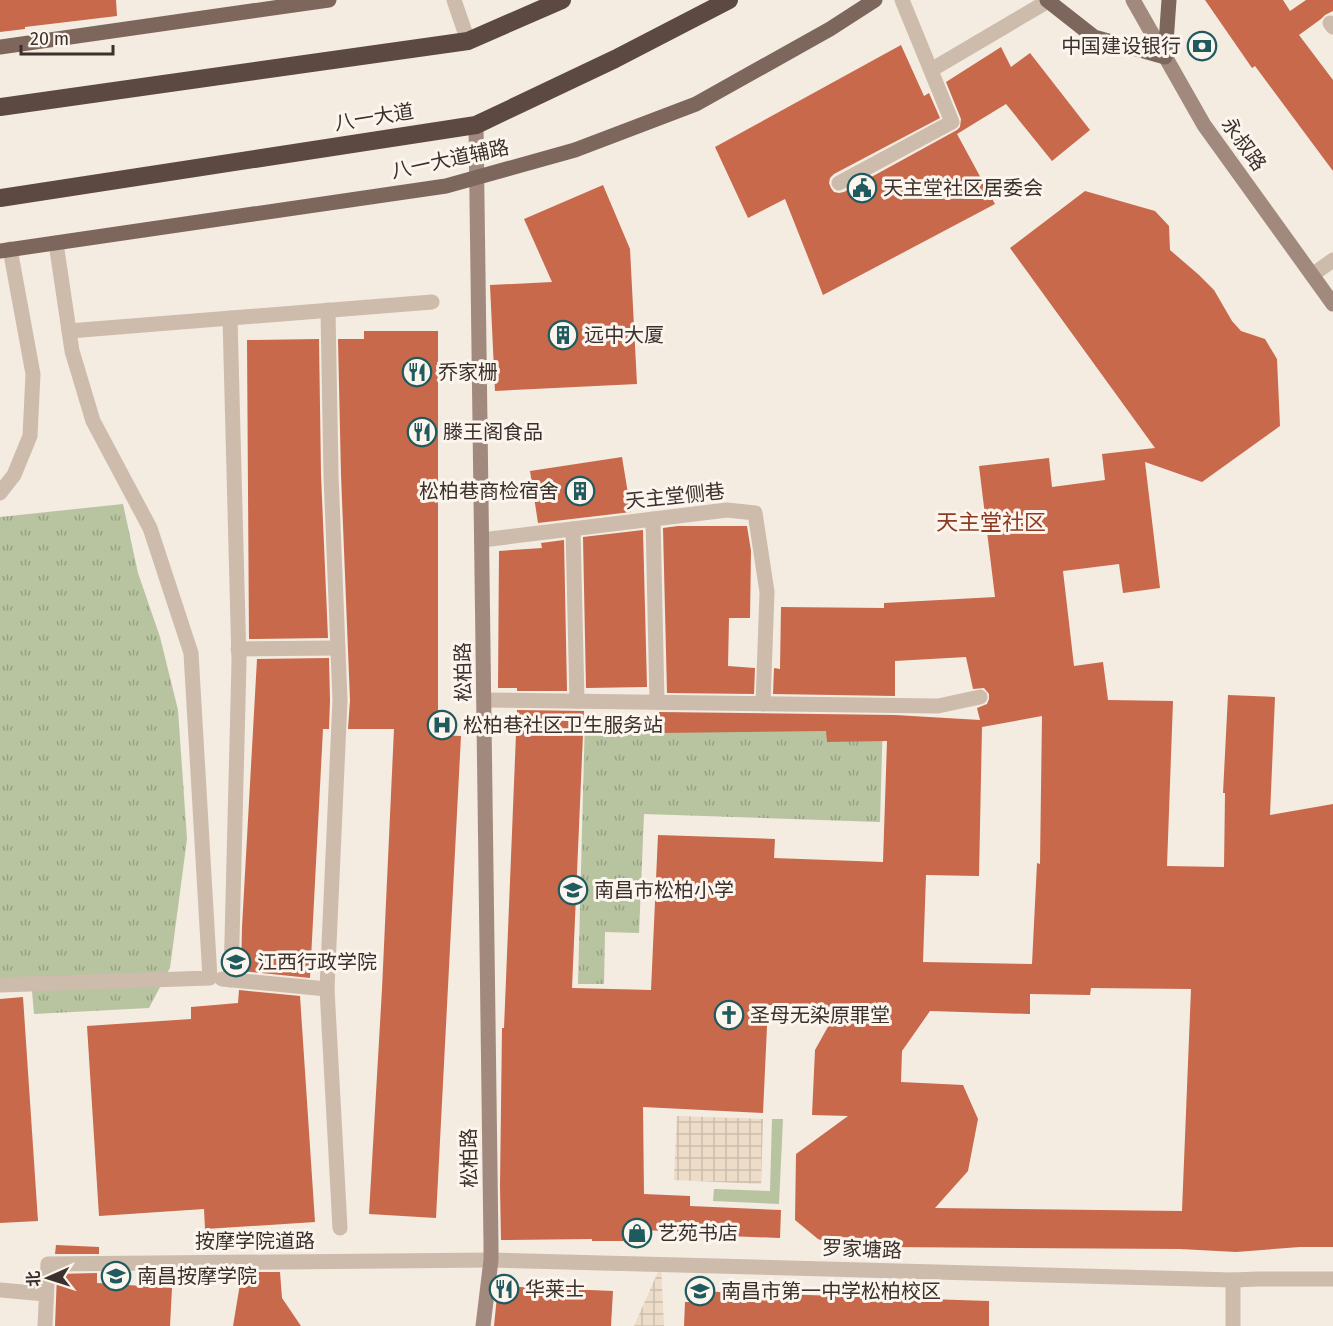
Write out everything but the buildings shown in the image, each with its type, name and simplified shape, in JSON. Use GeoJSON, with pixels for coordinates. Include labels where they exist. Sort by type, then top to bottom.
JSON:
{"type":"FeatureCollection","features":[{"type":"Feature","properties":{"kind":"highway"},"geometry":{"type":"LineString","coordinates":[[0,107],[468,41],[562,0]]}},
{"type":"Feature","properties":{"kind":"highway","name":"八一大道"},"geometry":{"type":"LineString","coordinates":[[0,198],[476,124],[615,59],[729,0]]}},
{"type":"Feature","properties":{"kind":"main road"},"geometry":{"type":"LineString","coordinates":[[0,47],[329,0]]}},
{"type":"Feature","properties":{"kind":"main road","name":"八一大道辅路"},"geometry":{"type":"LineString","coordinates":[[5,250],[446,186],[575,150],[696,104],[830,29],[875,0]]}},
{"type":"Feature","properties":{"kind":"main road"},"geometry":{"type":"LineString","coordinates":[[1047,1],[1094,37],[1166,57],[1169,0]]}},
{"type":"Feature","properties":{"kind":"street"},"geometry":{"type":"LineString","coordinates":[[454,0],[468,41]]}},
{"type":"Feature","properties":{"kind":"street"},"geometry":{"type":"LineString","coordinates":[[839,183],[952,122],[902,0]]}},
{"type":"Feature","properties":{"kind":"street","name":"永叔路"},"geometry":{"type":"LineString","coordinates":[[1133,0],[1204,125],[1333,304]]}},
{"type":"Feature","properties":{"kind":"street"},"geometry":{"type":"LineString","coordinates":[[931,70],[1047,1]]}},
{"type":"Feature","properties":{"kind":"street","name":"松柏路"},"geometry":{"type":"LineString","coordinates":[[476,124],[491,1260],[483,1326]]}},
{"type":"Feature","properties":{"kind":"street"},"geometry":{"type":"LineString","coordinates":[[56,243],[72,351],[93,421],[150,528],[190,653],[210,978]]}},
{"type":"Feature","properties":{"kind":"street"},"geometry":{"type":"LineString","coordinates":[[0,493],[14,475],[30,436],[33,374],[5,250]]}},
{"type":"Feature","properties":{"kind":"street"},"geometry":{"type":"LineString","coordinates":[[1312,275],[1333,260]]}},
{"type":"Feature","properties":{"kind":"street"},"geometry":{"type":"LineString","coordinates":[[69,332],[432,302]]}},
{"type":"Feature","properties":{"kind":"street"},"geometry":{"type":"LineString","coordinates":[[328,310],[340,700],[327,989],[340,1228]]}},
{"type":"Feature","properties":{"kind":"street"},"geometry":{"type":"LineString","coordinates":[[230,318],[238,649],[231,980]]}},
{"type":"Feature","properties":{"kind":"street","name":"天主堂侧巷"},"geometry":{"type":"LineString","coordinates":[[482,540],[727,510],[755,513],[767,592],[764,704]]}},
{"type":"Feature","properties":{"kind":"street"},"geometry":{"type":"LineString","coordinates":[[653,519],[657,702]]}},
{"type":"Feature","properties":{"kind":"street"},"geometry":{"type":"LineString","coordinates":[[573,529],[577,701]]}},
{"type":"Feature","properties":{"kind":"street"},"geometry":{"type":"LineString","coordinates":[[238,649],[339,648]]}},
{"type":"Feature","properties":{"kind":"street"},"geometry":{"type":"LineString","coordinates":[[484,700],[938,705],[980,697]]}},
{"type":"Feature","properties":{"kind":"street"},"geometry":{"type":"LineString","coordinates":[[0,985],[210,978],[327,989]]}},
{"type":"Feature","properties":{"kind":"street","name":"罗家塘路"},"geometry":{"type":"LineString","coordinates":[[491,1260],[1233,1280],[1333,1280]]}},
{"type":"Feature","properties":{"kind":"street","name":"按摩学院道路"},"geometry":{"type":"LineString","coordinates":[[45,1326],[48,1264],[491,1260]]}},
{"type":"Feature","properties":{"kind":"street"},"geometry":{"type":"LineString","coordinates":[[1233,1280],[1233,1326]]}},
{"type":"Feature","properties":{"kind":"street"},"geometry":{"type":"LineString","coordinates":[[0,1290],[46,1294]]}},
{"type":"Feature","properties":{"kind":"green space"},"geometry":{"type":"Polygon","coordinates":[[[123,504],[138,573],[160,637],[178,710],[187,839],[170,968],[149,1008],[34,1014],[31,980],[0,981],[0,517],[123,504]]]}},
{"type":"Feature","properties":{"kind":"green space"},"geometry":{"type":"Polygon","coordinates":[[[883,717],[880,822],[644,814],[639,933],[605,932],[604,984],[578,984],[585,718],[883,717]]]}},
{"type":"Feature","properties":{"kind":"green space"},"geometry":{"type":"Polygon","coordinates":[[[772,1119],[783,1119],[779,1204],[713,1201],[714,1189],[770,1191],[772,1119]]]}},
{"type":"Feature","properties":{"kind":"shaded area"},"geometry":{"type":"Polygon","coordinates":[[[677,1116],[763,1119],[761,1184],[674,1180],[677,1116]]]}},
{"type":"Feature","properties":{"kind":"shaded area"},"geometry":{"type":"Polygon","coordinates":[[[661,1265],[664,1326],[634,1326],[661,1265]]]}},
{"type":"Feature","properties":{"kind":"place","name":"中国建设银行"},"geometry":{"type":"Point","coordinates":[1202,46]}},
{"type":"Feature","properties":{"kind":"place","name":"天主堂社区居委会"},"geometry":{"type":"Point","coordinates":[862,188]}},
{"type":"Feature","properties":{"kind":"place","name":"远中大厦"},"geometry":{"type":"Point","coordinates":[563,335]}},
{"type":"Feature","properties":{"kind":"place","name":"乔家栅"},"geometry":{"type":"Point","coordinates":[417,372]}},
{"type":"Feature","properties":{"kind":"place","name":"滕王阁食品"},"geometry":{"type":"Point","coordinates":[422,432]}},
{"type":"Feature","properties":{"kind":"place","name":"松柏巷商检宿舍"},"geometry":{"type":"Point","coordinates":[580,491]}},
{"type":"Feature","properties":{"kind":"place","name":"松柏巷社区卫生服务站"},"geometry":{"type":"Point","coordinates":[442,725]}},
{"type":"Feature","properties":{"kind":"place","name":"南昌市松柏小学"},"geometry":{"type":"Point","coordinates":[573,890]}},
{"type":"Feature","properties":{"kind":"place","name":"江西行政学院"},"geometry":{"type":"Point","coordinates":[236,962]}},
{"type":"Feature","properties":{"kind":"place","name":"圣母无染原罪堂"},"geometry":{"type":"Point","coordinates":[729,1015]}},
{"type":"Feature","properties":{"kind":"place","name":"艺苑书店"},"geometry":{"type":"Point","coordinates":[637,1233]}},
{"type":"Feature","properties":{"kind":"place","name":"南昌按摩学院"},"geometry":{"type":"Point","coordinates":[116,1276]}},
{"type":"Feature","properties":{"kind":"place","name":"华莱士"},"geometry":{"type":"Point","coordinates":[504,1289]}},
{"type":"Feature","properties":{"kind":"place","name":"南昌市第一中学松柏校区"},"geometry":{"type":"Point","coordinates":[700,1291]}},
{"type":"Feature","properties":{"kind":"district","name":"天主堂社区"},"geometry":{"type":"Point","coordinates":[991,522]}}]}
